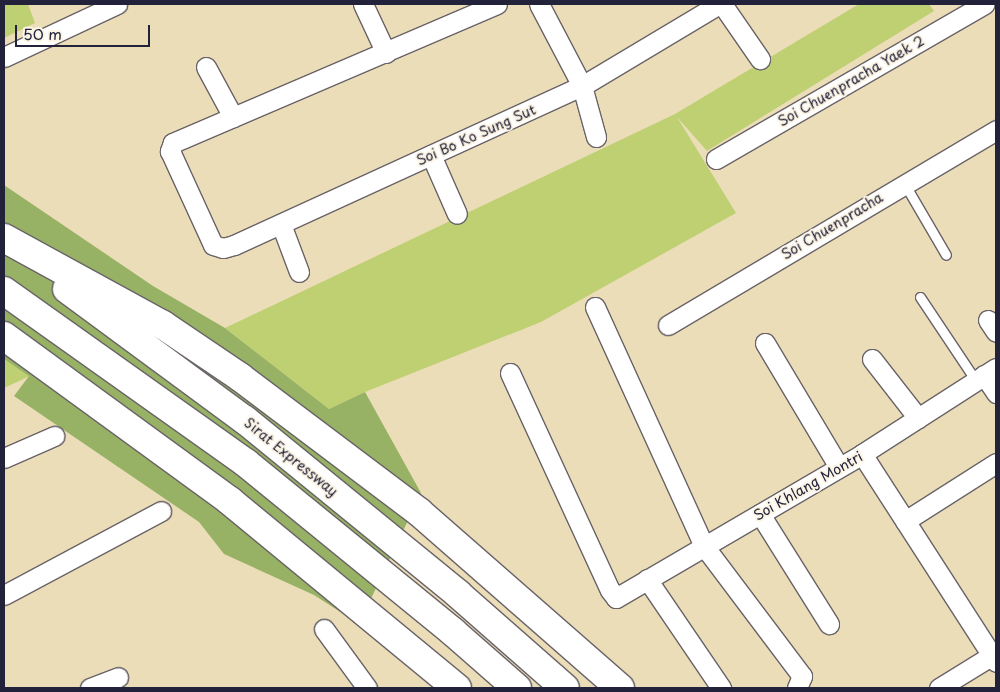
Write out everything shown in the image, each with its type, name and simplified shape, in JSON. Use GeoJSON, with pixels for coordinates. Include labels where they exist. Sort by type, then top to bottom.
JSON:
{"type":"FeatureCollection","features":[{"type":"Feature","properties":{"kind":"highway"},"geometry":{"type":"LineString","coordinates":[[4,238],[163,325],[240,377],[420,512],[620,688]]}},
{"type":"Feature","properties":{"kind":"highway","name":"Sirat Expressway"},"geometry":{"type":"LineString","coordinates":[[4,242],[245,420],[458,594],[565,688]]}},
{"type":"Feature","properties":{"kind":"highway"},"geometry":{"type":"LineString","coordinates":[[4,291],[246,462],[453,632],[517,688]]}},
{"type":"Feature","properties":{"kind":"highway"},"geometry":{"type":"LineString","coordinates":[[4,336],[230,501],[457,688]]}},
{"type":"Feature","properties":{"kind":"street"},"geometry":{"type":"LineString","coordinates":[[4,56],[117,4]]}},
{"type":"Feature","properties":{"kind":"street"},"geometry":{"type":"LineString","coordinates":[[363,4],[386,53]]}},
{"type":"Feature","properties":{"kind":"street"},"geometry":{"type":"LineString","coordinates":[[206,67],[233,117],[497,4]]}},
{"type":"Feature","properties":{"kind":"street"},"geometry":{"type":"LineString","coordinates":[[539,4],[582,86],[596,138]]}},
{"type":"Feature","properties":{"kind":"street"},"geometry":{"type":"LineString","coordinates":[[721,4],[760,59]]}},
{"type":"Feature","properties":{"kind":"street","name":"Soi Bo Ko Sung Sut"},"geometry":{"type":"LineString","coordinates":[[233,117],[172,143],[170,151],[213,245],[224,248],[582,86],[693,10],[721,4]]}},
{"type":"Feature","properties":{"kind":"street","name":"Soi Chuenpracha Yaek 2"},"geometry":{"type":"LineString","coordinates":[[716,159],[985,4]]}},
{"type":"Feature","properties":{"kind":"street","name":"Soi Chuenpracha"},"geometry":{"type":"LineString","coordinates":[[668,325],[996,130]]}},
{"type":"Feature","properties":{"kind":"street"},"geometry":{"type":"LineString","coordinates":[[431,155],[457,214]]}},
{"type":"Feature","properties":{"kind":"street"},"geometry":{"type":"LineString","coordinates":[[280,224],[299,272]]}},
{"type":"Feature","properties":{"kind":"street"},"geometry":{"type":"LineString","coordinates":[[594,307],[704,546],[802,676],[797,688]]}},
{"type":"Feature","properties":{"kind":"street"},"geometry":{"type":"LineString","coordinates":[[765,343],[839,467]]}},
{"type":"Feature","properties":{"kind":"street"},"geometry":{"type":"LineString","coordinates":[[872,359],[918,418]]}},
{"type":"Feature","properties":{"kind":"street","name":"Soi Khlang Montri"},"geometry":{"type":"LineString","coordinates":[[510,373],[610,590],[616,598],[862,454],[985,375]]}},
{"type":"Feature","properties":{"kind":"street"},"geometry":{"type":"LineString","coordinates":[[985,375],[996,392]]}},
{"type":"Feature","properties":{"kind":"street"},"geometry":{"type":"LineString","coordinates":[[4,458],[54,436]]}},
{"type":"Feature","properties":{"kind":"street"},"geometry":{"type":"LineString","coordinates":[[862,454],[995,656],[939,688]]}},
{"type":"Feature","properties":{"kind":"street"},"geometry":{"type":"LineString","coordinates":[[905,520],[996,463]]}},
{"type":"Feature","properties":{"kind":"street"},"geometry":{"type":"LineString","coordinates":[[4,595],[161,510]]}},
{"type":"Feature","properties":{"kind":"street"},"geometry":{"type":"LineString","coordinates":[[760,514],[829,624]]}},
{"type":"Feature","properties":{"kind":"street"},"geometry":{"type":"LineString","coordinates":[[647,579],[721,688]]}},
{"type":"Feature","properties":{"kind":"street"},"geometry":{"type":"LineString","coordinates":[[324,629],[367,688]]}},
{"type":"Feature","properties":{"kind":"street"},"geometry":{"type":"LineString","coordinates":[[90,688],[118,677]]}},
{"type":"Feature","properties":{"kind":"lane"},"geometry":{"type":"LineString","coordinates":[[904,183],[946,255]]}},
{"type":"Feature","properties":{"kind":"lane"},"geometry":{"type":"LineString","coordinates":[[920,296],[985,375]]}},
{"type":"Feature","properties":{"kind":"green space"},"geometry":{"type":"Polygon","coordinates":[[[4,4],[28,4],[35,23],[4,38],[4,4]]]}},
{"type":"Feature","properties":{"kind":"green space"},"geometry":{"type":"Polygon","coordinates":[[[859,4],[929,4],[934,11],[707,151],[677,117],[736,213],[541,322],[365,392],[329,409],[225,328],[675,114],[859,4]]]}},
{"type":"Feature","properties":{"kind":"green space"},"geometry":{"type":"Polygon","coordinates":[[[4,185],[153,286],[225,328],[329,409],[365,392],[421,493],[359,624],[314,595],[224,554],[199,522],[14,396],[29,376],[4,359],[4,185]]]}},
{"type":"Feature","properties":{"kind":"green space"},"geometry":{"type":"Polygon","coordinates":[[[4,359],[30,376],[4,388],[4,359]]]}}]}
